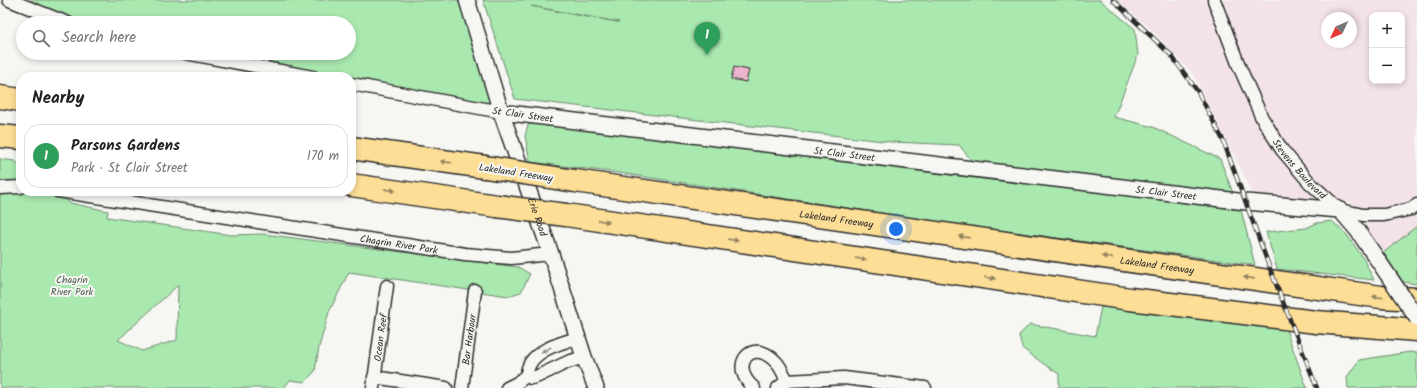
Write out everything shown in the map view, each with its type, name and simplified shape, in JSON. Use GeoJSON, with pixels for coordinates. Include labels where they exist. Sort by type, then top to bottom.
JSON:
{"type":"FeatureCollection","features":[{"type":"Feature","properties":{"kind":"highway"},"geometry":{"type":"LineString","coordinates":[[0,97],[16,99]]}},
{"type":"Feature","properties":{"kind":"highway"},"geometry":{"type":"LineString","coordinates":[[0,136],[16,138]]}},
{"type":"Feature","properties":{"kind":"highway"},"geometry":{"type":"LineString","coordinates":[[0,149],[16,148]]}},
{"type":"Feature","properties":{"kind":"highway","name":"Lakeland Freeway"},"geometry":{"type":"LineString","coordinates":[[356,149],[1381,297],[1417,299]]}},
{"type":"Feature","properties":{"kind":"highway"},"geometry":{"type":"LineString","coordinates":[[356,186],[1130,298],[1316,322],[1417,330]]}},
{"type":"Feature","properties":{"kind":"street"},"geometry":{"type":"LineString","coordinates":[[9,0],[50,16]]}},
{"type":"Feature","properties":{"kind":"street","name":"Erie Road"},"geometry":{"type":"LineString","coordinates":[[467,0],[501,112],[551,254],[584,357],[596,388]]}},
{"type":"Feature","properties":{"kind":"street","name":"Stevens Boulevard"},"geometry":{"type":"LineString","coordinates":[[1214,0],[1262,118],[1282,150],[1310,183],[1340,210],[1358,231],[1417,318]]}},
{"type":"Feature","properties":{"kind":"street"},"geometry":{"type":"LineString","coordinates":[[222,60],[286,72]]}},
{"type":"Feature","properties":{"kind":"street","name":"St Clair Street"},"geometry":{"type":"LineString","coordinates":[[356,85],[501,112],[1238,201],[1340,210]]}},
{"type":"Feature","properties":{"kind":"street"},"geometry":{"type":"LineString","coordinates":[[0,188],[16,187]]}},
{"type":"Feature","properties":{"kind":"street","name":"Chagrin River Park"},"geometry":{"type":"LineString","coordinates":[[90,196],[465,254],[511,258],[551,254]]}},
{"type":"Feature","properties":{"kind":"street"},"geometry":{"type":"LineString","coordinates":[[1340,210],[1363,215],[1384,215],[1417,205]]}},
{"type":"Feature","properties":{"kind":"street","name":"Ocean Reef"},"geometry":{"type":"LineString","coordinates":[[373,382],[387,286]]}},
{"type":"Feature","properties":{"kind":"street","name":"Bar Harbour"},"geometry":{"type":"LineString","coordinates":[[462,388],[475,291]]}},
{"type":"Feature","properties":{"kind":"street"},"geometry":{"type":"LineString","coordinates":[[506,388],[527,376],[529,364],[534,358],[551,347],[578,338]]}},
{"type":"Feature","properties":{"kind":"street"},"geometry":{"type":"LineString","coordinates":[[754,388],[749,384],[743,374],[742,363],[752,352],[762,352],[769,355],[778,363],[783,384],[844,378],[925,388]]}},
{"type":"Feature","properties":{"kind":"street"},"geometry":{"type":"LineString","coordinates":[[527,376],[530,378],[536,377],[568,362],[584,357]]}},
{"type":"Feature","properties":{"kind":"street"},"geometry":{"type":"LineString","coordinates":[[373,382],[446,388]]}},
{"type":"Feature","properties":{"kind":"shaded area"},"geometry":{"type":"Polygon","coordinates":[[[1116,0],[1417,0],[1417,226],[1383,253],[1351,202],[1255,197],[1194,75],[1152,30],[1116,0]]]}},
{"type":"Feature","properties":{"kind":"green space"},"geometry":{"type":"Polygon","coordinates":[[[20,0],[460,0],[495,107],[356,78],[356,72],[309,72],[244,60],[356,60],[356,16],[63,16],[20,0]]]}},
{"type":"Feature","properties":{"kind":"green space"},"geometry":{"type":"Polygon","coordinates":[[[483,0],[1100,0],[1135,29],[1138,55],[1114,117],[1153,127],[1220,159],[1233,193],[972,161],[959,145],[892,142],[515,99],[483,0]],[[531,6],[581,16],[612,21],[531,6]]]}},
{"type":"Feature","properties":{"kind":"green space"},"geometry":{"type":"Polygon","coordinates":[[[541,121],[1241,210],[1255,265],[953,224],[619,173],[530,162],[525,136],[528,125],[541,121]]]}},
{"type":"Feature","properties":{"kind":"green space"},"geometry":{"type":"Polygon","coordinates":[[[0,159],[16,162],[16,196],[61,196],[70,203],[108,211],[107,217],[231,235],[263,234],[518,267],[530,274],[521,292],[508,296],[349,272],[329,312],[319,347],[315,371],[305,382],[290,380],[284,388],[0,388],[0,159]],[[178,285],[118,340],[142,351],[177,340],[178,285]]]}},
{"type":"Feature","properties":{"kind":"green space"},"geometry":{"type":"Polygon","coordinates":[[[1332,221],[1347,235],[1362,256],[1374,280],[1277,269],[1266,232],[1306,228],[1317,223],[1332,221]]]}},
{"type":"Feature","properties":{"kind":"green space"},"geometry":{"type":"Polygon","coordinates":[[[1417,226],[1417,284],[1403,282],[1383,253],[1417,226]]]}},
{"type":"Feature","properties":{"kind":"green space"},"geometry":{"type":"Polygon","coordinates":[[[1101,307],[1285,327],[1307,388],[1059,388],[1059,374],[1022,348],[1019,335],[1030,324],[1095,336],[1101,307]]]}},
{"type":"Feature","properties":{"kind":"green space"},"geometry":{"type":"Polygon","coordinates":[[[1410,352],[1417,353],[1417,388],[1348,388],[1347,377],[1359,360],[1410,352]]]}},
{"type":"Feature","properties":{"kind":"building"},"geometry":{"type":"Polygon","coordinates":[[[734,67],[749,70],[746,82],[731,79],[734,67]]]}},
{"type":"Feature","properties":{"kind":"railway"},"geometry":{"type":"LineString","coordinates":[[1113,0],[1171,55],[1198,92],[1223,140],[1270,269],[1317,388]]}},
{"type":"Feature","properties":{"kind":"place","name":"Parsons Gardens"},"geometry":{"type":"Point","coordinates":[707,55]}}]}
